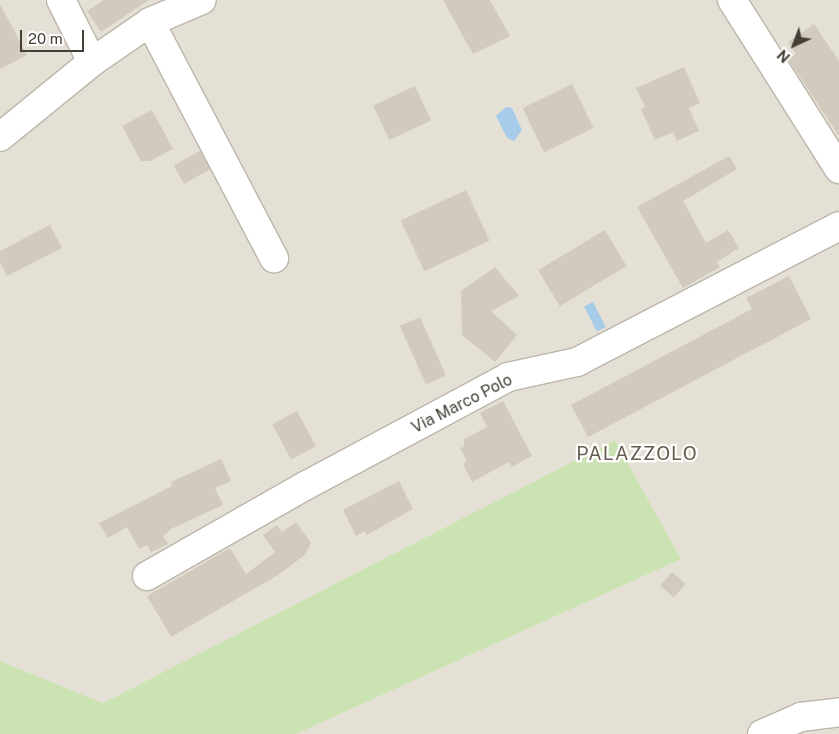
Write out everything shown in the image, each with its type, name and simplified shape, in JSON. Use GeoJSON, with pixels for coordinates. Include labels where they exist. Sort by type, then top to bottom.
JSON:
{"type":"FeatureCollection","features":[{"type":"Feature","properties":{"kind":"street"},"geometry":{"type":"LineString","coordinates":[[61,0],[92,62]]}},
{"type":"Feature","properties":{"kind":"street"},"geometry":{"type":"LineString","coordinates":[[0,138],[92,62],[150,22],[202,0]]}},
{"type":"Feature","properties":{"kind":"street"},"geometry":{"type":"LineString","coordinates":[[732,0],[839,169]]}},
{"type":"Feature","properties":{"kind":"street"},"geometry":{"type":"LineString","coordinates":[[150,22],[274,258]]}},
{"type":"Feature","properties":{"kind":"street","name":"Via Marco Polo"},"geometry":{"type":"LineString","coordinates":[[147,576],[305,486],[508,377],[577,362],[839,226]]}},
{"type":"Feature","properties":{"kind":"street"},"geometry":{"type":"LineString","coordinates":[[762,734],[801,717],[839,712]]}},
{"type":"Feature","properties":{"kind":"shaded area"},"geometry":{"type":"Polygon","coordinates":[[[0,0],[839,0],[839,734],[296,734],[681,559],[615,440],[103,703],[0,661],[0,0]]]}},
{"type":"Feature","properties":{"kind":"green space"},"geometry":{"type":"Polygon","coordinates":[[[615,440],[681,559],[296,734],[0,734],[0,661],[103,703],[615,440]]]}},
{"type":"Feature","properties":{"kind":"water"},"geometry":{"type":"Polygon","coordinates":[[[506,107],[512,108],[522,130],[514,141],[507,138],[496,116],[506,107]]]}},
{"type":"Feature","properties":{"kind":"water"},"geometry":{"type":"Polygon","coordinates":[[[593,302],[606,327],[597,331],[584,307],[593,302]]]}},
{"type":"Feature","properties":{"kind":"building"},"geometry":{"type":"Polygon","coordinates":[[[104,0],[149,0],[101,32],[87,11],[104,0]]]}},
{"type":"Feature","properties":{"kind":"building"},"geometry":{"type":"Polygon","coordinates":[[[443,0],[490,0],[510,36],[473,54],[443,0]]]}},
{"type":"Feature","properties":{"kind":"building"},"geometry":{"type":"Polygon","coordinates":[[[0,4],[27,55],[0,69],[0,4]]]}},
{"type":"Feature","properties":{"kind":"building"},"geometry":{"type":"Polygon","coordinates":[[[814,24],[839,61],[839,136],[788,59],[796,54],[788,42],[814,24]]]}},
{"type":"Feature","properties":{"kind":"building"},"geometry":{"type":"Polygon","coordinates":[[[684,67],[700,103],[689,108],[699,131],[677,141],[673,132],[655,140],[641,109],[645,107],[636,88],[684,67]]]}},
{"type":"Feature","properties":{"kind":"building"},"geometry":{"type":"Polygon","coordinates":[[[572,84],[593,128],[544,152],[523,108],[572,84]]]}},
{"type":"Feature","properties":{"kind":"building"},"geometry":{"type":"Polygon","coordinates":[[[415,86],[431,120],[389,140],[373,105],[415,86]]]}},
{"type":"Feature","properties":{"kind":"building"},"geometry":{"type":"Polygon","coordinates":[[[152,110],[173,149],[150,161],[141,161],[122,126],[152,110]]]}},
{"type":"Feature","properties":{"kind":"building"},"geometry":{"type":"Polygon","coordinates":[[[200,151],[210,169],[184,184],[174,166],[200,151]]]}},
{"type":"Feature","properties":{"kind":"building"},"geometry":{"type":"Polygon","coordinates":[[[729,156],[737,169],[683,201],[706,243],[728,230],[739,248],[717,262],[720,267],[683,288],[637,207],[729,156]]]}},
{"type":"Feature","properties":{"kind":"building"},"geometry":{"type":"Polygon","coordinates":[[[466,190],[490,241],[424,271],[401,220],[466,190]]]}},
{"type":"Feature","properties":{"kind":"building"},"geometry":{"type":"Polygon","coordinates":[[[50,225],[62,248],[7,276],[0,262],[0,251],[50,225]]]}},
{"type":"Feature","properties":{"kind":"building"},"geometry":{"type":"Polygon","coordinates":[[[605,230],[627,266],[560,306],[538,270],[605,230]]]}},
{"type":"Feature","properties":{"kind":"building"},"geometry":{"type":"Polygon","coordinates":[[[495,267],[519,296],[491,311],[517,335],[495,362],[462,335],[461,291],[495,267]]]}},
{"type":"Feature","properties":{"kind":"building"},"geometry":{"type":"Polygon","coordinates":[[[789,276],[811,319],[588,437],[571,405],[752,309],[746,298],[789,276]]]}},
{"type":"Feature","properties":{"kind":"building"},"geometry":{"type":"Polygon","coordinates":[[[420,317],[446,375],[426,384],[400,326],[420,317]]]}},
{"type":"Feature","properties":{"kind":"building"},"geometry":{"type":"Polygon","coordinates":[[[503,401],[532,456],[512,467],[509,462],[472,482],[463,464],[467,461],[460,448],[464,447],[464,439],[487,427],[480,413],[503,401]]]}},
{"type":"Feature","properties":{"kind":"building"},"geometry":{"type":"Polygon","coordinates":[[[297,411],[316,446],[291,459],[272,424],[297,411]]]}},
{"type":"Feature","properties":{"kind":"building"},"geometry":{"type":"Polygon","coordinates":[[[221,459],[231,481],[215,488],[223,505],[171,529],[163,536],[168,544],[151,552],[147,545],[139,549],[127,527],[108,538],[99,523],[172,486],[171,482],[221,459]]]}},
{"type":"Feature","properties":{"kind":"building"},"geometry":{"type":"Polygon","coordinates":[[[399,481],[413,509],[367,535],[365,531],[356,536],[343,510],[399,481]]]}},
{"type":"Feature","properties":{"kind":"building"},"geometry":{"type":"Polygon","coordinates":[[[296,522],[311,543],[305,555],[278,575],[171,637],[147,596],[230,548],[246,574],[275,552],[263,535],[277,525],[282,532],[296,522]]]}},
{"type":"Feature","properties":{"kind":"building"},"geometry":{"type":"Polygon","coordinates":[[[672,572],[686,584],[674,597],[660,586],[672,572]]]}},
{"type":"Feature","properties":{"kind":"district","name":"PALAZZOLO"},"geometry":{"type":"Point","coordinates":[637,454]}}]}
